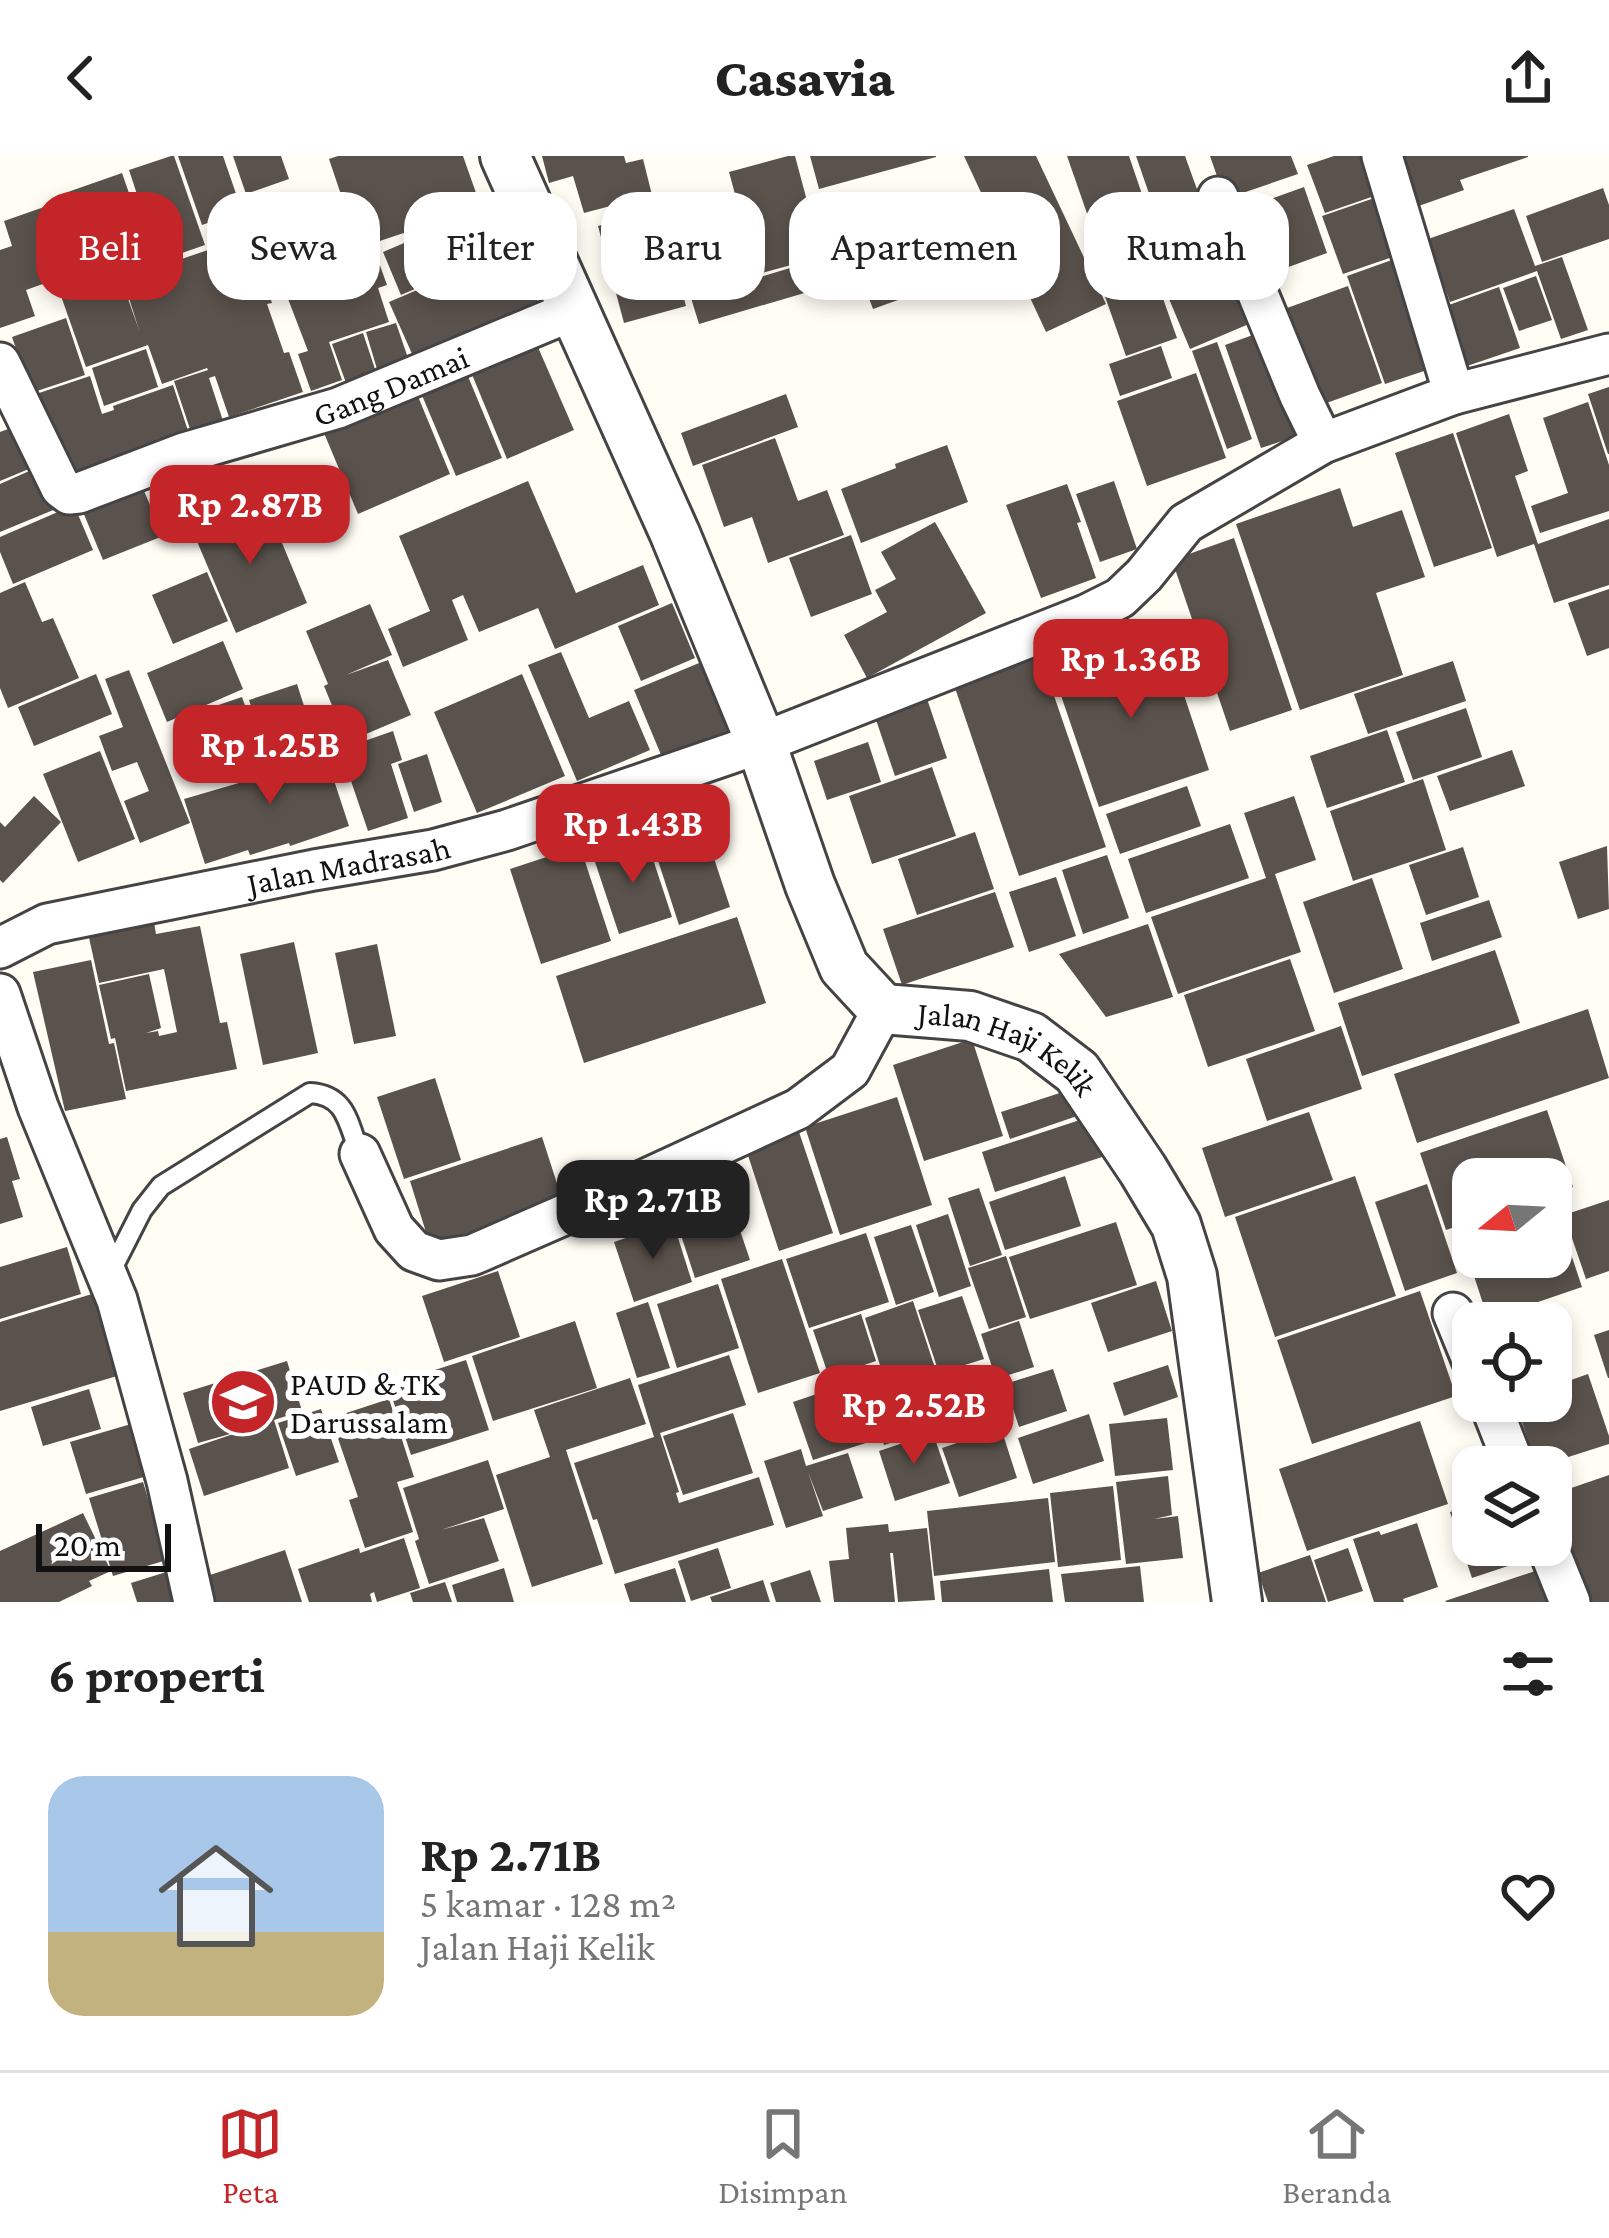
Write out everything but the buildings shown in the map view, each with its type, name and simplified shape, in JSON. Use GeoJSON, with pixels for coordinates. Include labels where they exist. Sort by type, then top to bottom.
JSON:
{"type":"FeatureCollection","features":[{"type":"Feature","properties":{"kind":"street","name":"Jalan Haji Kelik"},"geometry":{"type":"LineString","coordinates":[[505,156],[675,534],[844,967],[883,1009],[970,1016],[1031,1037],[1077,1072],[1176,1225],[1192,1276],[1237,1602]]}},
{"type":"Feature","properties":{"kind":"street"},"geometry":{"type":"LineString","coordinates":[[1382,156],[1454,394]]}},
{"type":"Feature","properties":{"kind":"street"},"geometry":{"type":"LineString","coordinates":[[1261,300],[1323,442]]}},
{"type":"Feature","properties":{"kind":"street","name":"Gang Damai"},"geometry":{"type":"LineString","coordinates":[[0,363],[61,488],[69,494],[184,453],[338,408],[575,309]]}},
{"type":"Feature","properties":{"kind":"street","name":"Jalan Madrasah"},"geometry":{"type":"LineString","coordinates":[[0,948],[47,924],[507,830],[760,743],[1120,598],[1186,523],[1323,442],[1454,394],[1609,354]]}},
{"type":"Feature","properties":{"kind":"street"},"geometry":{"type":"LineString","coordinates":[[0,994],[38,1107],[109,1276],[194,1602]]}},
{"type":"Feature","properties":{"kind":"street"},"geometry":{"type":"LineString","coordinates":[[361,1154],[394,1229],[414,1252],[439,1260],[472,1256],[798,1109],[850,1070],[883,1009]]}},
{"type":"Feature","properties":{"kind":"street"},"geometry":{"type":"LineString","coordinates":[[1555,1566],[1570,1602]]}},
{"type":"Feature","properties":{"kind":"lane"},"geometry":{"type":"LineString","coordinates":[[109,1276],[142,1210],[161,1186],[310,1093],[328,1094],[341,1105],[361,1154]]}},
{"type":"Feature","properties":{"kind":"place","name":"PAUD & TK Darussalam"},"geometry":{"type":"Point","coordinates":[243,1402]}}]}
